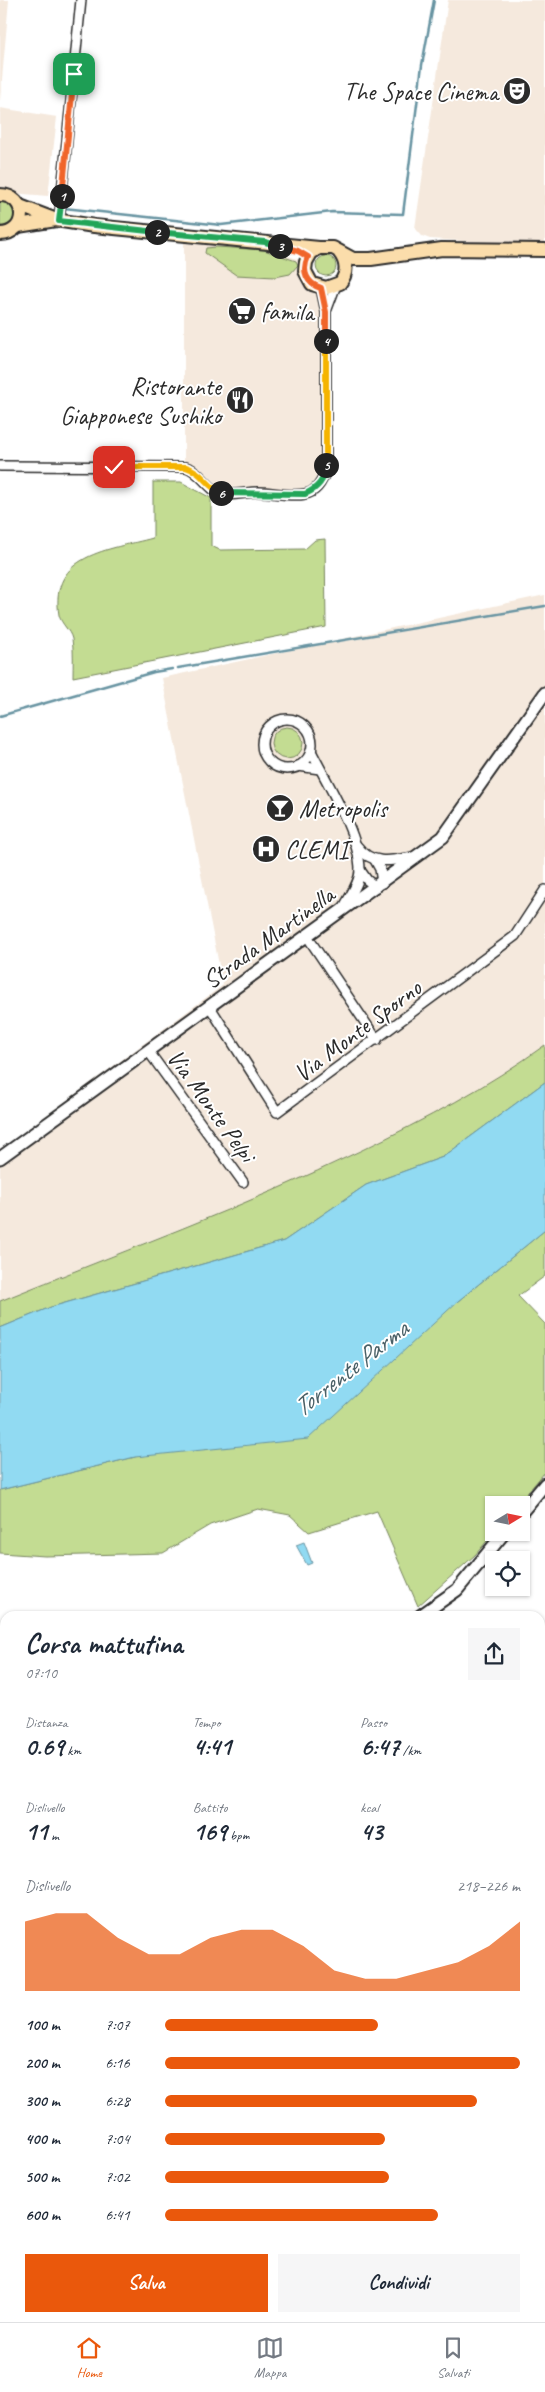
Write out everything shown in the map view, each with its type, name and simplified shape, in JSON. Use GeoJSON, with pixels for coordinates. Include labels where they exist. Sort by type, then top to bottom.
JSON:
{"type":"FeatureCollection","features":[{"type":"Feature","properties":{"kind":"main road"},"geometry":{"type":"LineString","coordinates":[[0,194],[12,197],[20,206],[58,221],[333,248],[353,260],[442,249],[545,250]]}},
{"type":"Feature","properties":{"kind":"main road"},"geometry":{"type":"LineString","coordinates":[[9,231],[22,216],[20,206]]}},
{"type":"Feature","properties":{"kind":"main road"},"geometry":{"type":"LineString","coordinates":[[9,231],[58,221]]}},
{"type":"Feature","properties":{"kind":"main road"},"geometry":{"type":"LineString","coordinates":[[265,242],[298,251],[308,257]]}},
{"type":"Feature","properties":{"kind":"main road"},"geometry":{"type":"LineString","coordinates":[[319,248],[308,257],[305,266],[306,276],[312,284],[321,288],[339,282],[364,266],[391,256]]}},
{"type":"Feature","properties":{"kind":"main road"},"geometry":{"type":"LineString","coordinates":[[339,252],[343,256],[346,268],[339,282]]}},
{"type":"Feature","properties":{"kind":"street"},"geometry":{"type":"LineString","coordinates":[[58,221],[81,0]]}},
{"type":"Feature","properties":{"kind":"street"},"geometry":{"type":"LineString","coordinates":[[0,244],[9,231]]}},
{"type":"Feature","properties":{"kind":"street"},"geometry":{"type":"LineString","coordinates":[[326,312],[339,282]]}},
{"type":"Feature","properties":{"kind":"street"},"geometry":{"type":"LineString","coordinates":[[0,466],[186,467],[194,470],[214,490],[223,494],[259,492],[305,494],[314,490],[322,481],[326,469],[326,312],[321,288]]}},
{"type":"Feature","properties":{"kind":"street","name":"Strada Martinella"},"geometry":{"type":"LineString","coordinates":[[0,1158],[149,1052],[443,837],[545,693]]}},
{"type":"Feature","properties":{"kind":"street"},"geometry":{"type":"LineString","coordinates":[[320,769],[298,766],[282,768],[268,760],[262,751],[262,742],[268,727],[276,720],[285,718],[300,722],[310,734],[311,751],[320,769],[354,842],[364,855],[375,860],[396,861],[417,857]]}},
{"type":"Feature","properties":{"kind":"street"},"geometry":{"type":"LineString","coordinates":[[298,766],[305,761],[311,751]]}},
{"type":"Feature","properties":{"kind":"street"},"geometry":{"type":"LineString","coordinates":[[354,842],[360,870],[367,880],[379,885],[380,869],[375,860]]}},
{"type":"Feature","properties":{"kind":"street"},"geometry":{"type":"LineString","coordinates":[[342,910],[355,886],[360,870]]}},
{"type":"Feature","properties":{"kind":"street","name":"Via Monte Sporno"},"geometry":{"type":"LineString","coordinates":[[210,1006],[277,1112],[377,1040],[515,936],[545,890]]}},
{"type":"Feature","properties":{"kind":"street"},"geometry":{"type":"LineString","coordinates":[[307,936],[377,1040]]}},
{"type":"Feature","properties":{"kind":"street","name":"Via Monte Pelpi"},"geometry":{"type":"LineString","coordinates":[[149,1052],[243,1182]]}},
{"type":"Feature","properties":{"kind":"street"},"geometry":{"type":"LineString","coordinates":[[530,1502],[545,1484]]}},
{"type":"Feature","properties":{"kind":"street"},"geometry":{"type":"LineString","coordinates":[[427,1611],[457,1590],[498,1541]]}},
{"type":"Feature","properties":{"kind":"shaded area"},"geometry":{"type":"Polygon","coordinates":[[[0,0],[9,0],[0,102],[0,0]]]}},
{"type":"Feature","properties":{"kind":"shaded area"},"geometry":{"type":"Polygon","coordinates":[[[448,0],[545,0],[545,246],[430,239],[422,236],[415,228],[448,0]]]}},
{"type":"Feature","properties":{"kind":"shaded area"},"geometry":{"type":"Polygon","coordinates":[[[0,108],[57,117],[48,196],[0,192],[0,108]]]}},
{"type":"Feature","properties":{"kind":"shaded area"},"geometry":{"type":"Polygon","coordinates":[[[184,243],[263,247],[300,260],[304,280],[316,291],[322,301],[320,468],[315,483],[308,488],[301,491],[223,489],[198,468],[184,463],[184,243]]]}},
{"type":"Feature","properties":{"kind":"shaded area"},"geometry":{"type":"Polygon","coordinates":[[[545,595],[545,1045],[510,1070],[441,1111],[289,1185],[0,1301],[0,1150],[223,985],[162,678],[545,595]]]}},
{"type":"Feature","properties":{"kind":"green space"},"geometry":{"type":"Polygon","coordinates":[[[3,201],[13,208],[14,218],[7,225],[0,226],[0,202],[3,201]]]}},
{"type":"Feature","properties":{"kind":"green space"},"geometry":{"type":"Polygon","coordinates":[[[206,248],[264,250],[296,261],[298,265],[290,274],[275,277],[236,275],[205,253],[206,248]]]}},
{"type":"Feature","properties":{"kind":"green space"},"geometry":{"type":"Polygon","coordinates":[[[326,256],[333,259],[336,266],[333,273],[326,276],[319,273],[316,266],[319,259],[326,256]]]}},
{"type":"Feature","properties":{"kind":"green space"},"geometry":{"type":"Polygon","coordinates":[[[153,482],[181,482],[211,498],[211,546],[220,550],[305,549],[315,540],[325,539],[326,627],[73,677],[72,639],[59,615],[58,595],[63,579],[73,567],[86,558],[153,538],[153,482]]]}},
{"type":"Feature","properties":{"kind":"green space"},"geometry":{"type":"Polygon","coordinates":[[[287,727],[298,732],[303,743],[298,754],[287,759],[276,754],[271,743],[276,732],[287,727]]]}},
{"type":"Feature","properties":{"kind":"green space"},"geometry":{"type":"Polygon","coordinates":[[[545,1045],[545,1082],[443,1157],[366,1185],[284,1241],[51,1307],[0,1328],[0,1301],[228,1210],[318,1171],[456,1102],[501,1075],[545,1045]]]}},
{"type":"Feature","properties":{"kind":"green space"},"geometry":{"type":"Polygon","coordinates":[[[545,1230],[545,1276],[518,1296],[545,1324],[545,1472],[525,1496],[485,1496],[485,1541],[487,1541],[475,1555],[418,1606],[377,1511],[309,1532],[290,1515],[258,1509],[210,1525],[163,1553],[45,1556],[0,1553],[0,1490],[135,1457],[458,1301],[545,1230]]]}},
{"type":"Feature","properties":{"kind":"water","name":"Torrente Parma"},"geometry":{"type":"Polygon","coordinates":[[[545,1082],[545,1230],[458,1301],[308,1439],[135,1457],[0,1490],[0,1328],[51,1307],[284,1241],[366,1185],[443,1157],[545,1082]]]}},
{"type":"Feature","properties":{"kind":"water"},"geometry":{"type":"Polygon","coordinates":[[[304,1542],[312,1563],[307,1565],[296,1545],[304,1542]]]}},
{"type":"Feature","properties":{"kind":"waterway"},"geometry":{"type":"LineString","coordinates":[[64,208],[221,225],[332,212],[403,214],[422,65],[434,0]]}},
{"type":"Feature","properties":{"kind":"waterway"},"geometry":{"type":"LineString","coordinates":[[178,668],[545,606]]}},
{"type":"Feature","properties":{"kind":"waterway"},"geometry":{"type":"LineString","coordinates":[[0,716],[154,672],[172,669]]}},
{"type":"Feature","properties":{"kind":"place","name":"The Space Cinema"},"geometry":{"type":"Point","coordinates":[517,91]}},
{"type":"Feature","properties":{"kind":"place","name":"famila"},"geometry":{"type":"Point","coordinates":[242,311]}},
{"type":"Feature","properties":{"kind":"place","name":"Ristorante Giapponese Sushiko"},"geometry":{"type":"Point","coordinates":[240,400]}},
{"type":"Feature","properties":{"kind":"place","name":"Metropolis"},"geometry":{"type":"Point","coordinates":[280,808]}},
{"type":"Feature","properties":{"kind":"place","name":"CLEMI"},"geometry":{"type":"Point","coordinates":[266,849]}},
{"type":"Feature","properties":{"kind":"route"},"geometry":{"type":"LineString","coordinates":[[74,74],[59,221],[265,242],[298,251],[308,257],[305,266],[306,276],[312,284],[321,288],[325,302],[326,469],[322,481],[314,490],[305,494],[259,492],[223,494],[214,490],[194,470],[186,467],[114,467]]}}]}
